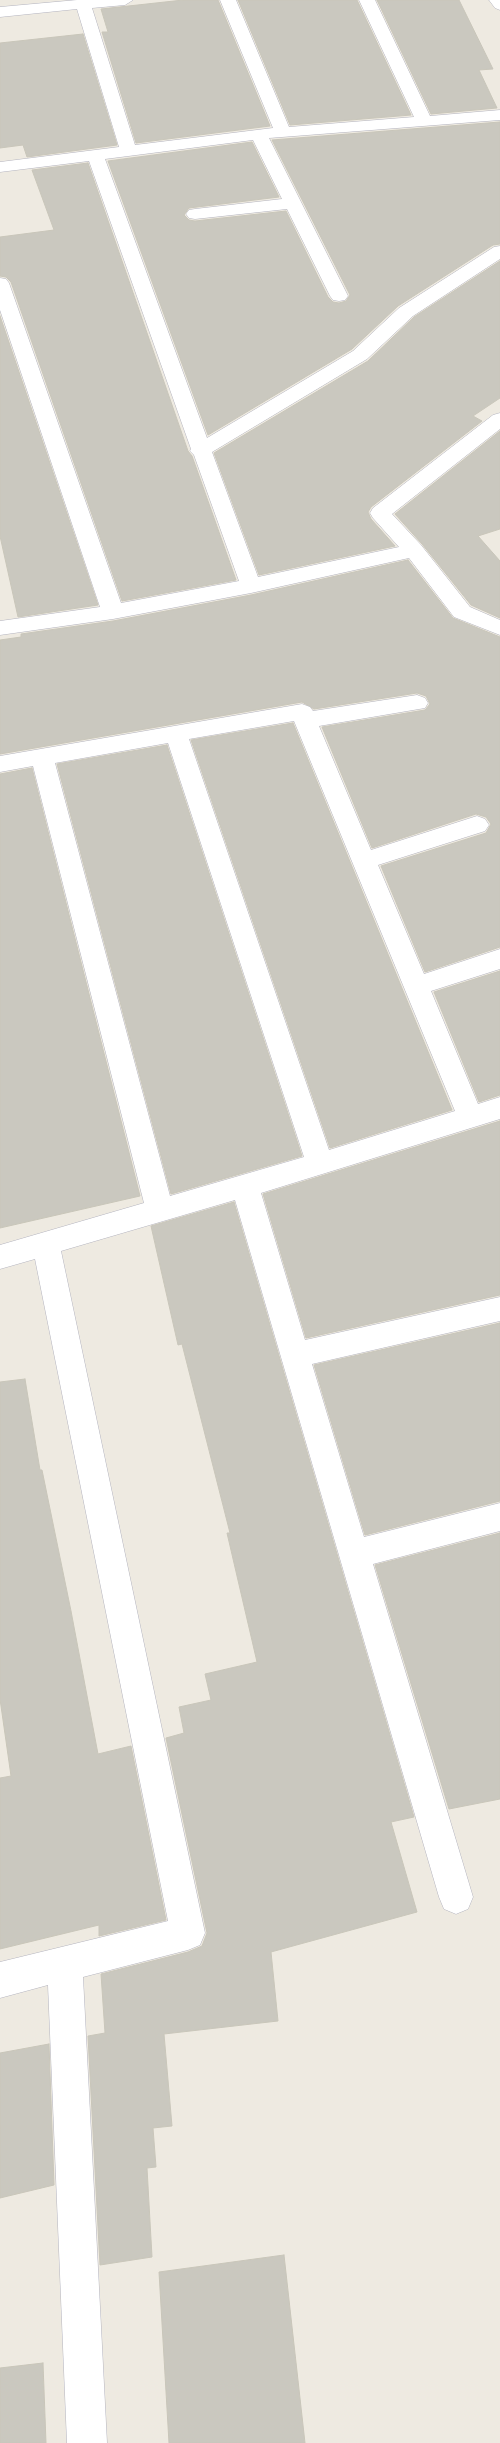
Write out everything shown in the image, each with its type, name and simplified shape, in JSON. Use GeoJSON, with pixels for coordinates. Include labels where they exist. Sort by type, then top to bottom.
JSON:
{"type":"FeatureCollection","features":[{"type":"Feature","properties":{"kind":"street"},"geometry":{"type":"LineString","coordinates":[[0,12],[125,0]]}},
{"type":"Feature","properties":{"kind":"street"},"geometry":{"type":"LineString","coordinates":[[228,0],[283,132]]}},
{"type":"Feature","properties":{"kind":"street"},"geometry":{"type":"LineString","coordinates":[[367,0],[424,121]]}},
{"type":"Feature","properties":{"kind":"street"},"geometry":{"type":"LineString","coordinates":[[498,0],[500,5]]}},
{"type":"Feature","properties":{"kind":"street"},"geometry":{"type":"LineString","coordinates":[[83,4],[129,151]]}},
{"type":"Feature","properties":{"kind":"street"},"geometry":{"type":"LineString","coordinates":[[0,167],[259,134],[500,115]]}},
{"type":"Feature","properties":{"kind":"street"},"geometry":{"type":"LineString","coordinates":[[259,134],[339,296]]}},
{"type":"Feature","properties":{"kind":"street"},"geometry":{"type":"LineString","coordinates":[[95,155],[200,451],[251,586]]}},
{"type":"Feature","properties":{"kind":"street"},"geometry":{"type":"LineString","coordinates":[[195,214],[293,203]]}},
{"type":"Feature","properties":{"kind":"street"},"geometry":{"type":"LineString","coordinates":[[200,451],[360,354],[406,312],[500,252]]}},
{"type":"Feature","properties":{"kind":"street"},"geometry":{"type":"LineString","coordinates":[[0,283],[114,612]]}},
{"type":"Feature","properties":{"kind":"street"},"geometry":{"type":"LineString","coordinates":[[497,428],[380,514],[414,550],[462,612],[500,628]]}},
{"type":"Feature","properties":{"kind":"street"},"geometry":{"type":"LineString","coordinates":[[0,628],[114,612],[251,586],[414,550]]}},
{"type":"Feature","properties":{"kind":"street"},"geometry":{"type":"LineString","coordinates":[[305,720],[417,703]]}},
{"type":"Feature","properties":{"kind":"street"},"geometry":{"type":"LineString","coordinates":[[0,764],[302,712],[471,1118]]}},
{"type":"Feature","properties":{"kind":"street"},"geometry":{"type":"LineString","coordinates":[[176,734],[320,1164]]}},
{"type":"Feature","properties":{"kind":"street"},"geometry":{"type":"LineString","coordinates":[[42,757],[160,1211]]}},
{"type":"Feature","properties":{"kind":"street"},"geometry":{"type":"LineString","coordinates":[[364,861],[477,825]]}},
{"type":"Feature","properties":{"kind":"street"},"geometry":{"type":"LineString","coordinates":[[416,986],[500,959]]}},
{"type":"Feature","properties":{"kind":"street"},"geometry":{"type":"LineString","coordinates":[[0,1257],[320,1164],[500,1108]]}},
{"type":"Feature","properties":{"kind":"street"},"geometry":{"type":"LineString","coordinates":[[245,1186],[456,1898]]}},
{"type":"Feature","properties":{"kind":"street"},"geometry":{"type":"LineString","coordinates":[[0,1980],[188,1933],[46,1244]]}},
{"type":"Feature","properties":{"kind":"street"},"geometry":{"type":"LineString","coordinates":[[294,1354],[500,1309]]}},
{"type":"Feature","properties":{"kind":"street"},"geometry":{"type":"LineString","coordinates":[[354,1554],[500,1516]]}},
{"type":"Feature","properties":{"kind":"street"},"geometry":{"type":"LineString","coordinates":[[64,1964],[87,2443]]}},
{"type":"Feature","properties":{"kind":"building"},"geometry":{"type":"Polygon","coordinates":[[[183,0],[218,0],[270,126],[136,143],[102,32],[108,32],[101,9],[183,0]]]}},
{"type":"Feature","properties":{"kind":"building"},"geometry":{"type":"Polygon","coordinates":[[[238,0],[357,0],[411,115],[290,125],[238,0]]]}},
{"type":"Feature","properties":{"kind":"building"},"geometry":{"type":"Polygon","coordinates":[[[377,0],[459,0],[493,69],[479,70],[497,108],[431,114],[377,0]]]}},
{"type":"Feature","properties":{"kind":"building"},"geometry":{"type":"Polygon","coordinates":[[[83,34],[117,145],[27,157],[23,145],[0,148],[0,43],[83,34]]]}},
{"type":"Feature","properties":{"kind":"building"},"geometry":{"type":"Polygon","coordinates":[[[500,122],[500,244],[493,245],[398,306],[352,349],[208,435],[108,161],[252,142],[279,197],[189,208],[184,215],[189,220],[195,221],[286,211],[328,297],[333,302],[339,303],[346,301],[350,295],[272,140],[500,122]]]}},
{"type":"Feature","properties":{"kind":"building"},"geometry":{"type":"Polygon","coordinates":[[[88,163],[188,451],[192,456],[236,580],[122,601],[11,282],[6,277],[0,276],[0,237],[54,230],[32,170],[88,163]]]}},
{"type":"Feature","properties":{"kind":"building"},"geometry":{"type":"Polygon","coordinates":[[[500,261],[500,398],[473,416],[482,421],[371,507],[368,512],[371,519],[395,546],[259,575],[214,453],[368,361],[414,317],[500,261]]]}},
{"type":"Feature","properties":{"kind":"building"},"geometry":{"type":"Polygon","coordinates":[[[0,316],[98,605],[18,617],[0,536],[0,316]]]}},
{"type":"Feature","properties":{"kind":"building"},"geometry":{"type":"Polygon","coordinates":[[[500,431],[500,529],[478,536],[500,561],[500,618],[471,605],[395,514],[500,431]]]}},
{"type":"Feature","properties":{"kind":"building"},"geometry":{"type":"Polygon","coordinates":[[[408,560],[453,618],[500,637],[500,947],[425,972],[381,866],[486,833],[491,824],[486,817],[476,814],[372,848],[322,727],[425,710],[430,704],[426,696],[417,693],[314,709],[302,702],[0,754],[0,640],[21,637],[21,634],[113,621],[251,595],[408,560]]]}},
{"type":"Feature","properties":{"kind":"building"},"geometry":{"type":"Polygon","coordinates":[[[293,723],[452,1110],[330,1148],[191,740],[293,723]]]}},
{"type":"Feature","properties":{"kind":"building"},"geometry":{"type":"Polygon","coordinates":[[[167,745],[302,1156],[171,1194],[57,764],[167,745]]]}},
{"type":"Feature","properties":{"kind":"building"},"geometry":{"type":"Polygon","coordinates":[[[32,768],[140,1196],[0,1228],[0,774],[32,768]]]}},
{"type":"Feature","properties":{"kind":"building"},"geometry":{"type":"Polygon","coordinates":[[[500,971],[500,1095],[479,1102],[434,992],[500,971]]]}},
{"type":"Feature","properties":{"kind":"building"},"geometry":{"type":"Polygon","coordinates":[[[500,1121],[500,1295],[306,1338],[263,1194],[500,1121]]]}},
{"type":"Feature","properties":{"kind":"building"},"geometry":{"type":"Polygon","coordinates":[[[234,1202],[414,1817],[391,1822],[417,1912],[271,1952],[278,2021],[164,2034],[172,2126],[153,2128],[156,2167],[147,2168],[152,2257],[100,2265],[88,2036],[105,2033],[101,1974],[188,1952],[202,1946],[207,1933],[166,1738],[184,1733],[179,1707],[211,1700],[205,1674],[257,1662],[227,1533],[230,1533],[182,1344],[178,1345],[151,1226],[234,1202]]]}},
{"type":"Feature","properties":{"kind":"building"},"geometry":{"type":"Polygon","coordinates":[[[500,1323],[500,1501],[365,1535],[314,1365],[500,1323]]]}},
{"type":"Feature","properties":{"kind":"building"},"geometry":{"type":"Polygon","coordinates":[[[25,1379],[40,1470],[42,1470],[71,1611],[98,1754],[131,1746],[166,1920],[99,1936],[99,1925],[0,1949],[0,1778],[11,1776],[0,1699],[0,1382],[25,1379]]]}},
{"type":"Feature","properties":{"kind":"building"},"geometry":{"type":"Polygon","coordinates":[[[500,1533],[500,1799],[449,1809],[375,1565],[500,1533]]]}},
{"type":"Feature","properties":{"kind":"building"},"geometry":{"type":"Polygon","coordinates":[[[49,2044],[54,2185],[0,2198],[0,2053],[49,2044]]]}},
{"type":"Feature","properties":{"kind":"building"},"geometry":{"type":"Polygon","coordinates":[[[284,2255],[305,2443],[169,2443],[159,2272],[284,2255]]]}},
{"type":"Feature","properties":{"kind":"building"},"geometry":{"type":"Polygon","coordinates":[[[43,2363],[46,2443],[0,2443],[0,2368],[43,2363]]]}}]}
